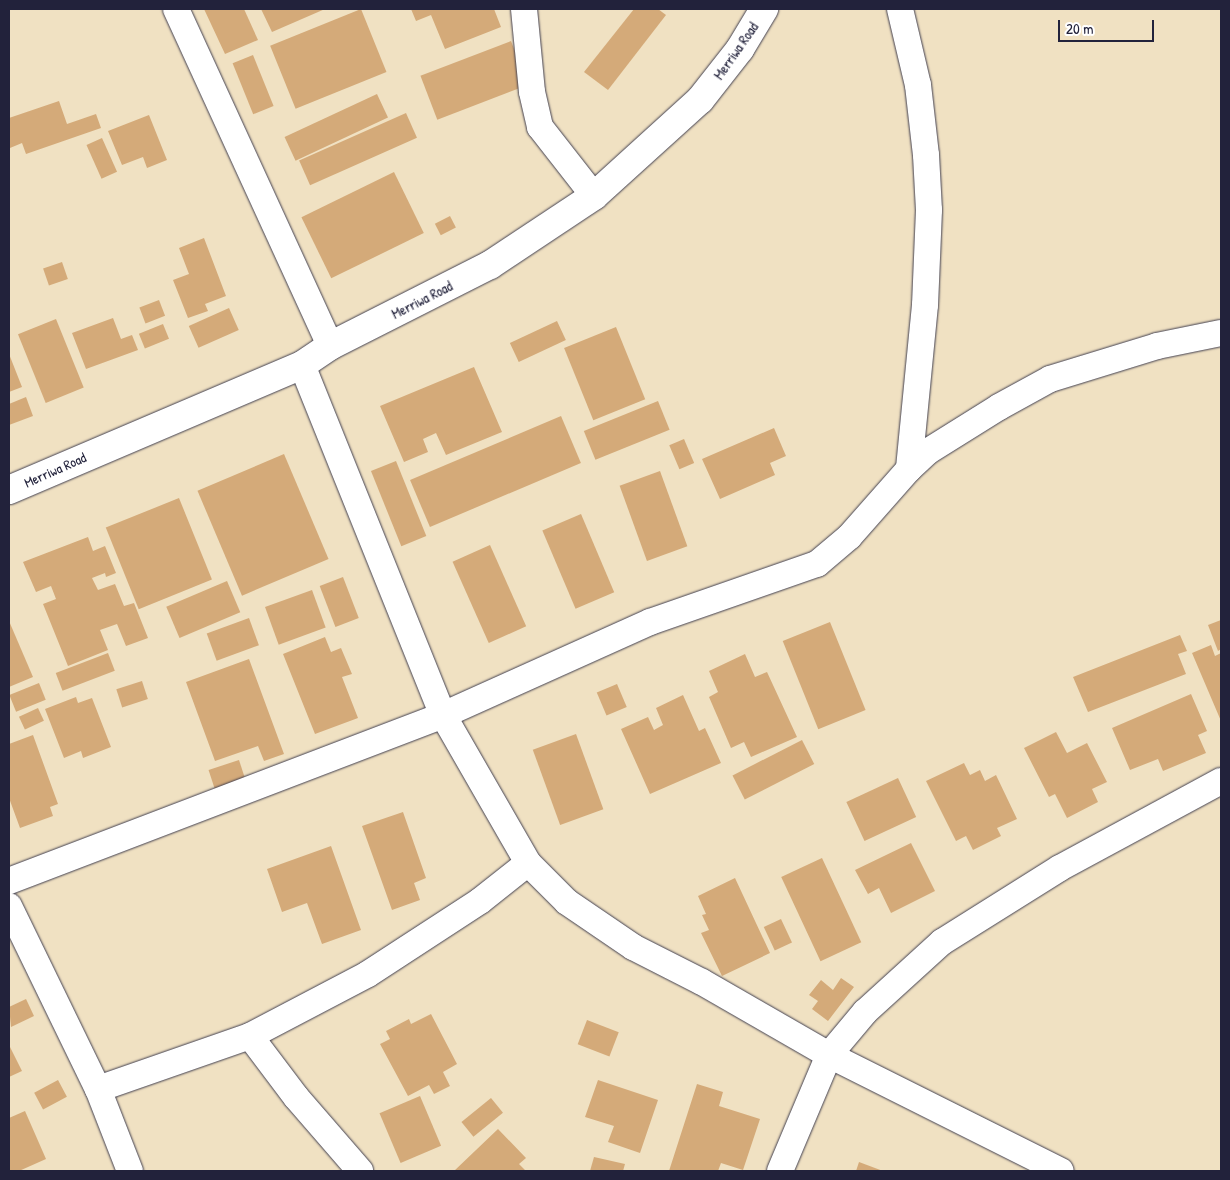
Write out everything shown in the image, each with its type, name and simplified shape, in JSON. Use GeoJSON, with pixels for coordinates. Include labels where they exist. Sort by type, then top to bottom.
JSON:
{"type":"FeatureCollection","features":[{"type":"Feature","properties":{"kind":"street"},"geometry":{"type":"LineString","coordinates":[[176,9],[330,346]]}},
{"type":"Feature","properties":{"kind":"street"},"geometry":{"type":"LineString","coordinates":[[524,9],[532,92],[540,127],[594,196]]}},
{"type":"Feature","properties":{"kind":"street","name":"Merriwa Road"},"geometry":{"type":"LineString","coordinates":[[9,490],[302,365],[330,346],[490,265],[594,196],[700,100],[740,49],[764,9]]}},
{"type":"Feature","properties":{"kind":"street"},"geometry":{"type":"LineString","coordinates":[[900,9],[918,85],[926,155],[929,210],[925,305],[909,470]]}},
{"type":"Feature","properties":{"kind":"street"},"geometry":{"type":"LineString","coordinates":[[9,881],[443,715],[650,622],[817,564],[849,537],[909,470],[943,441],[1050,379],[1157,346],[1221,332]]}},
{"type":"Feature","properties":{"kind":"street"},"geometry":{"type":"LineString","coordinates":[[302,365],[443,715],[528,863],[567,902],[633,947],[702,982],[829,1055],[1061,1171]]}},
{"type":"Feature","properties":{"kind":"street"},"geometry":{"type":"LineString","coordinates":[[780,1171],[829,1055],[865,1012],[942,942],[1060,868],[1221,781]]}},
{"type":"Feature","properties":{"kind":"street"},"geometry":{"type":"LineString","coordinates":[[98,1089],[250,1036],[368,974],[480,901],[528,863]]}},
{"type":"Feature","properties":{"kind":"street"},"geometry":{"type":"LineString","coordinates":[[9,906],[98,1089],[130,1171]]}},
{"type":"Feature","properties":{"kind":"street"},"geometry":{"type":"LineString","coordinates":[[250,1036],[296,1097],[360,1171]]}},
{"type":"Feature","properties":{"kind":"building"},"geometry":{"type":"Polygon","coordinates":[[[204,9],[244,9],[258,40],[225,54],[204,9]]]}},
{"type":"Feature","properties":{"kind":"building"},"geometry":{"type":"Polygon","coordinates":[[[261,9],[325,9],[272,32],[261,9]]]}},
{"type":"Feature","properties":{"kind":"building"},"geometry":{"type":"Polygon","coordinates":[[[361,9],[386,72],[296,109],[270,46],[361,9]]]}},
{"type":"Feature","properties":{"kind":"building"},"geometry":{"type":"Polygon","coordinates":[[[411,9],[494,9],[501,27],[445,49],[431,15],[416,21],[411,9]]]}},
{"type":"Feature","properties":{"kind":"building"},"geometry":{"type":"Polygon","coordinates":[[[634,9],[658,9],[666,15],[608,90],[584,72],[634,9]]]}},
{"type":"Feature","properties":{"kind":"building"},"geometry":{"type":"Polygon","coordinates":[[[511,41],[528,85],[437,120],[420,76],[511,41]]]}},
{"type":"Feature","properties":{"kind":"building"},"geometry":{"type":"Polygon","coordinates":[[[253,55],[274,106],[253,114],[233,63],[253,55]]]}},
{"type":"Feature","properties":{"kind":"building"},"geometry":{"type":"Polygon","coordinates":[[[377,94],[388,118],[296,161],[285,137],[377,94]]]}},
{"type":"Feature","properties":{"kind":"building"},"geometry":{"type":"Polygon","coordinates":[[[59,101],[67,124],[96,114],[101,128],[26,154],[22,143],[10,148],[9,118],[59,101]]]}},
{"type":"Feature","properties":{"kind":"building"},"geometry":{"type":"Polygon","coordinates":[[[406,113],[417,138],[310,185],[299,161],[406,113]]]}},
{"type":"Feature","properties":{"kind":"building"},"geometry":{"type":"Polygon","coordinates":[[[149,115],[167,160],[147,168],[143,157],[122,165],[108,131],[149,115]]]}},
{"type":"Feature","properties":{"kind":"building"},"geometry":{"type":"Polygon","coordinates":[[[102,138],[117,172],[102,179],[86,145],[102,138]]]}},
{"type":"Feature","properties":{"kind":"building"},"geometry":{"type":"Polygon","coordinates":[[[394,172],[424,233],[331,278],[301,217],[394,172]]]}},
{"type":"Feature","properties":{"kind":"building"},"geometry":{"type":"Polygon","coordinates":[[[450,216],[456,228],[441,235],[435,224],[450,216]]]}},
{"type":"Feature","properties":{"kind":"building"},"geometry":{"type":"Polygon","coordinates":[[[204,238],[226,296],[205,304],[208,311],[188,318],[173,280],[189,274],[179,248],[204,238]]]}},
{"type":"Feature","properties":{"kind":"building"},"geometry":{"type":"Polygon","coordinates":[[[62,262],[68,279],[49,286],[43,269],[62,262]]]}},
{"type":"Feature","properties":{"kind":"building"},"geometry":{"type":"Polygon","coordinates":[[[159,300],[165,316],[145,323],[139,308],[159,300]]]}},
{"type":"Feature","properties":{"kind":"building"},"geometry":{"type":"Polygon","coordinates":[[[229,308],[239,330],[199,348],[189,326],[229,308]]]}},
{"type":"Feature","properties":{"kind":"building"},"geometry":{"type":"Polygon","coordinates":[[[113,318],[121,339],[132,335],[138,350],[86,369],[72,333],[113,318]]]}},
{"type":"Feature","properties":{"kind":"building"},"geometry":{"type":"Polygon","coordinates":[[[56,319],[84,388],[46,403],[18,334],[56,319]]]}},
{"type":"Feature","properties":{"kind":"building"},"geometry":{"type":"Polygon","coordinates":[[[557,321],[566,340],[519,362],[510,343],[557,321]]]}},
{"type":"Feature","properties":{"kind":"building"},"geometry":{"type":"Polygon","coordinates":[[[163,324],[169,339],[145,349],[139,334],[163,324]]]}},
{"type":"Feature","properties":{"kind":"building"},"geometry":{"type":"Polygon","coordinates":[[[616,327],[645,399],[593,420],[564,348],[616,327]]]}},
{"type":"Feature","properties":{"kind":"building"},"geometry":{"type":"Polygon","coordinates":[[[9,354],[22,387],[9,392],[9,354]]]}},
{"type":"Feature","properties":{"kind":"building"},"geometry":{"type":"Polygon","coordinates":[[[474,367],[502,432],[446,455],[436,433],[423,439],[428,452],[404,462],[380,406],[474,367]]]}},
{"type":"Feature","properties":{"kind":"building"},"geometry":{"type":"Polygon","coordinates":[[[26,397],[33,416],[9,425],[9,404],[26,397]]]}},
{"type":"Feature","properties":{"kind":"building"},"geometry":{"type":"Polygon","coordinates":[[[658,401],[670,430],[595,460],[584,431],[658,401]]]}},
{"type":"Feature","properties":{"kind":"building"},"geometry":{"type":"Polygon","coordinates":[[[561,416],[581,463],[430,527],[410,480],[561,416]]]}},
{"type":"Feature","properties":{"kind":"building"},"geometry":{"type":"Polygon","coordinates":[[[774,428],[786,456],[770,463],[775,475],[720,499],[702,459],[774,428]]]}},
{"type":"Feature","properties":{"kind":"building"},"geometry":{"type":"Polygon","coordinates":[[[684,439],[694,463],[679,469],[669,445],[684,439]]]}},
{"type":"Feature","properties":{"kind":"building"},"geometry":{"type":"Polygon","coordinates":[[[284,454],[329,559],[242,596],[197,491],[284,454]]]}},
{"type":"Feature","properties":{"kind":"building"},"geometry":{"type":"Polygon","coordinates":[[[396,461],[426,536],[401,546],[371,471],[396,461]]]}},
{"type":"Feature","properties":{"kind":"building"},"geometry":{"type":"Polygon","coordinates":[[[660,471],[687,546],[647,561],[620,486],[660,471]]]}},
{"type":"Feature","properties":{"kind":"building"},"geometry":{"type":"Polygon","coordinates":[[[179,498],[212,580],[139,609],[106,528],[179,498]]]}},
{"type":"Feature","properties":{"kind":"building"},"geometry":{"type":"Polygon","coordinates":[[[581,514],[614,592],[576,609],[542,530],[581,514]]]}},
{"type":"Feature","properties":{"kind":"building"},"geometry":{"type":"Polygon","coordinates":[[[88,537],[93,551],[105,546],[116,573],[106,577],[105,573],[92,578],[98,590],[115,584],[124,606],[134,603],[148,638],[126,646],[117,624],[100,630],[108,650],[68,666],[43,604],[56,599],[51,586],[36,592],[23,562],[88,537]]]}},
{"type":"Feature","properties":{"kind":"building"},"geometry":{"type":"Polygon","coordinates":[[[490,545],[526,626],[489,643],[453,562],[490,545]]]}},
{"type":"Feature","properties":{"kind":"building"},"geometry":{"type":"Polygon","coordinates":[[[343,577],[359,618],[335,627],[320,586],[343,577]]]}},
{"type":"Feature","properties":{"kind":"building"},"geometry":{"type":"Polygon","coordinates":[[[227,581],[240,612],[180,638],[166,607],[227,581]]]}},
{"type":"Feature","properties":{"kind":"building"},"geometry":{"type":"Polygon","coordinates":[[[312,590],[326,628],[279,645],[265,607],[312,590]]]}},
{"type":"Feature","properties":{"kind":"building"},"geometry":{"type":"Polygon","coordinates":[[[249,618],[259,645],[217,661],[207,633],[249,618]]]}},
{"type":"Feature","properties":{"kind":"building"},"geometry":{"type":"Polygon","coordinates":[[[1221,620],[1221,649],[1218,651],[1208,625],[1221,620]]]}},
{"type":"Feature","properties":{"kind":"building"},"geometry":{"type":"Polygon","coordinates":[[[9,621],[33,677],[9,687],[9,621]]]}},
{"type":"Feature","properties":{"kind":"building"},"geometry":{"type":"Polygon","coordinates":[[[830,622],[866,710],[818,729],[783,641],[830,622]]]}},
{"type":"Feature","properties":{"kind":"building"},"geometry":{"type":"Polygon","coordinates":[[[1180,635],[1187,651],[1178,654],[1186,674],[1088,712],[1073,677],[1180,635]]]}},
{"type":"Feature","properties":{"kind":"building"},"geometry":{"type":"Polygon","coordinates":[[[325,637],[331,652],[341,648],[352,674],[342,677],[358,718],[315,734],[283,654],[325,637]]]}},
{"type":"Feature","properties":{"kind":"building"},"geometry":{"type":"Polygon","coordinates":[[[1211,645],[1215,656],[1221,653],[1221,721],[1192,653],[1211,645]]]}},
{"type":"Feature","properties":{"kind":"building"},"geometry":{"type":"Polygon","coordinates":[[[108,653],[115,671],[63,691],[56,673],[108,653]]]}},
{"type":"Feature","properties":{"kind":"building"},"geometry":{"type":"Polygon","coordinates":[[[745,654],[755,677],[767,672],[797,737],[751,757],[744,742],[731,748],[709,697],[718,692],[709,671],[745,654]]]}},
{"type":"Feature","properties":{"kind":"building"},"geometry":{"type":"Polygon","coordinates":[[[249,659],[284,754],[264,761],[258,746],[215,761],[186,682],[249,659]]]}},
{"type":"Feature","properties":{"kind":"building"},"geometry":{"type":"Polygon","coordinates":[[[142,681],[148,699],[122,707],[116,689],[142,681]]]}},
{"type":"Feature","properties":{"kind":"building"},"geometry":{"type":"Polygon","coordinates":[[[39,683],[46,700],[16,712],[9,695],[39,683]]]}},
{"type":"Feature","properties":{"kind":"building"},"geometry":{"type":"Polygon","coordinates":[[[617,684],[627,707],[607,716],[597,693],[617,684]]]}},
{"type":"Feature","properties":{"kind":"building"},"geometry":{"type":"Polygon","coordinates":[[[1191,694],[1207,731],[1198,735],[1206,753],[1163,771],[1158,759],[1130,770],[1112,728],[1191,694]]]}},
{"type":"Feature","properties":{"kind":"building"},"geometry":{"type":"Polygon","coordinates":[[[683,695],[699,731],[705,728],[721,763],[650,794],[621,729],[648,717],[654,730],[663,725],[656,708],[683,695]]]}},
{"type":"Feature","properties":{"kind":"building"},"geometry":{"type":"Polygon","coordinates":[[[76,697],[78,703],[92,698],[111,747],[83,758],[81,751],[64,758],[45,709],[76,697]]]}},
{"type":"Feature","properties":{"kind":"building"},"geometry":{"type":"Polygon","coordinates":[[[38,708],[44,721],[25,730],[19,717],[38,708]]]}},
{"type":"Feature","properties":{"kind":"building"},"geometry":{"type":"Polygon","coordinates":[[[1056,732],[1067,753],[1087,743],[1107,782],[1092,789],[1098,802],[1067,818],[1055,794],[1049,797],[1024,748],[1056,732]]]}},
{"type":"Feature","properties":{"kind":"building"},"geometry":{"type":"Polygon","coordinates":[[[576,734],[603,809],[560,825],[533,750],[576,734]]]}},
{"type":"Feature","properties":{"kind":"building"},"geometry":{"type":"Polygon","coordinates":[[[33,735],[58,804],[50,807],[53,816],[20,828],[9,798],[9,744],[33,735]]]}},
{"type":"Feature","properties":{"kind":"building"},"geometry":{"type":"Polygon","coordinates":[[[802,740],[814,764],[745,799],[733,775],[802,740]]]}},
{"type":"Feature","properties":{"kind":"building"},"geometry":{"type":"Polygon","coordinates":[[[239,760],[246,782],[216,792],[209,770],[239,760]]]}},
{"type":"Feature","properties":{"kind":"building"},"geometry":{"type":"Polygon","coordinates":[[[964,763],[970,775],[980,770],[985,781],[996,775],[1017,819],[997,828],[1001,836],[973,850],[966,836],[956,841],[926,781],[964,763]]]}},
{"type":"Feature","properties":{"kind":"building"},"geometry":{"type":"Polygon","coordinates":[[[898,778],[916,817],[865,841],[846,802],[898,778]]]}},
{"type":"Feature","properties":{"kind":"building"},"geometry":{"type":"Polygon","coordinates":[[[403,812],[426,878],[414,883],[420,900],[392,910],[362,826],[403,812]]]}},
{"type":"Feature","properties":{"kind":"building"},"geometry":{"type":"Polygon","coordinates":[[[911,843],[935,891],[891,913],[879,888],[868,894],[855,870],[911,843]]]}},
{"type":"Feature","properties":{"kind":"building"},"geometry":{"type":"Polygon","coordinates":[[[331,846],[361,930],[322,944],[307,903],[282,912],[267,869],[331,846]]]}},
{"type":"Feature","properties":{"kind":"building"},"geometry":{"type":"Polygon","coordinates":[[[822,858],[861,942],[821,961],[781,877],[822,858]]]}},
{"type":"Feature","properties":{"kind":"building"},"geometry":{"type":"Polygon","coordinates":[[[735,878],[770,953],[722,976],[701,933],[709,930],[702,915],[706,914],[698,896],[735,878]]]}},
{"type":"Feature","properties":{"kind":"building"},"geometry":{"type":"Polygon","coordinates":[[[781,919],[792,943],[775,951],[764,927],[781,919]]]}},
{"type":"Feature","properties":{"kind":"building"},"geometry":{"type":"Polygon","coordinates":[[[841,978],[854,987],[828,1021],[812,1009],[818,1001],[809,995],[821,980],[833,990],[841,978]]]}},
{"type":"Feature","properties":{"kind":"building"},"geometry":{"type":"Polygon","coordinates":[[[26,999],[34,1016],[11,1027],[9,1007],[26,999]]]}},
{"type":"Feature","properties":{"kind":"building"},"geometry":{"type":"Polygon","coordinates":[[[431,1014],[457,1064],[443,1072],[450,1086],[434,1094],[429,1085],[408,1096],[380,1044],[390,1039],[386,1031],[409,1019],[411,1024],[431,1014]]]}},
{"type":"Feature","properties":{"kind":"building"},"geometry":{"type":"Polygon","coordinates":[[[587,1020],[619,1032],[609,1056],[578,1044],[587,1020]]]}},
{"type":"Feature","properties":{"kind":"building"},"geometry":{"type":"Polygon","coordinates":[[[9,1045],[22,1071],[9,1077],[9,1045]]]}},
{"type":"Feature","properties":{"kind":"building"},"geometry":{"type":"Polygon","coordinates":[[[58,1080],[67,1097],[43,1109],[34,1093],[58,1080]]]}},
{"type":"Feature","properties":{"kind":"building"},"geometry":{"type":"Polygon","coordinates":[[[598,1080],[658,1100],[640,1153],[608,1142],[614,1126],[585,1117],[598,1080]]]}},
{"type":"Feature","properties":{"kind":"building"},"geometry":{"type":"Polygon","coordinates":[[[697,1084],[723,1092],[719,1106],[760,1119],[743,1170],[721,1163],[718,1171],[669,1171],[697,1084]]]}},
{"type":"Feature","properties":{"kind":"building"},"geometry":{"type":"Polygon","coordinates":[[[420,1096],[441,1146],[401,1163],[379,1113],[420,1096]]]}},
{"type":"Feature","properties":{"kind":"building"},"geometry":{"type":"Polygon","coordinates":[[[491,1098],[503,1113],[473,1137],[461,1122],[491,1098]]]}},
{"type":"Feature","properties":{"kind":"building"},"geometry":{"type":"Polygon","coordinates":[[[25,1111],[46,1159],[19,1171],[9,1171],[9,1118],[25,1111]]]}},
{"type":"Feature","properties":{"kind":"building"},"geometry":{"type":"Polygon","coordinates":[[[498,1129],[526,1158],[519,1164],[526,1171],[454,1171],[498,1129]]]}},
{"type":"Feature","properties":{"kind":"building"},"geometry":{"type":"Polygon","coordinates":[[[594,1157],[625,1164],[623,1171],[590,1171],[594,1157]]]}},
{"type":"Feature","properties":{"kind":"building"},"geometry":{"type":"Polygon","coordinates":[[[859,1162],[883,1171],[856,1171],[859,1162]]]}}]}
